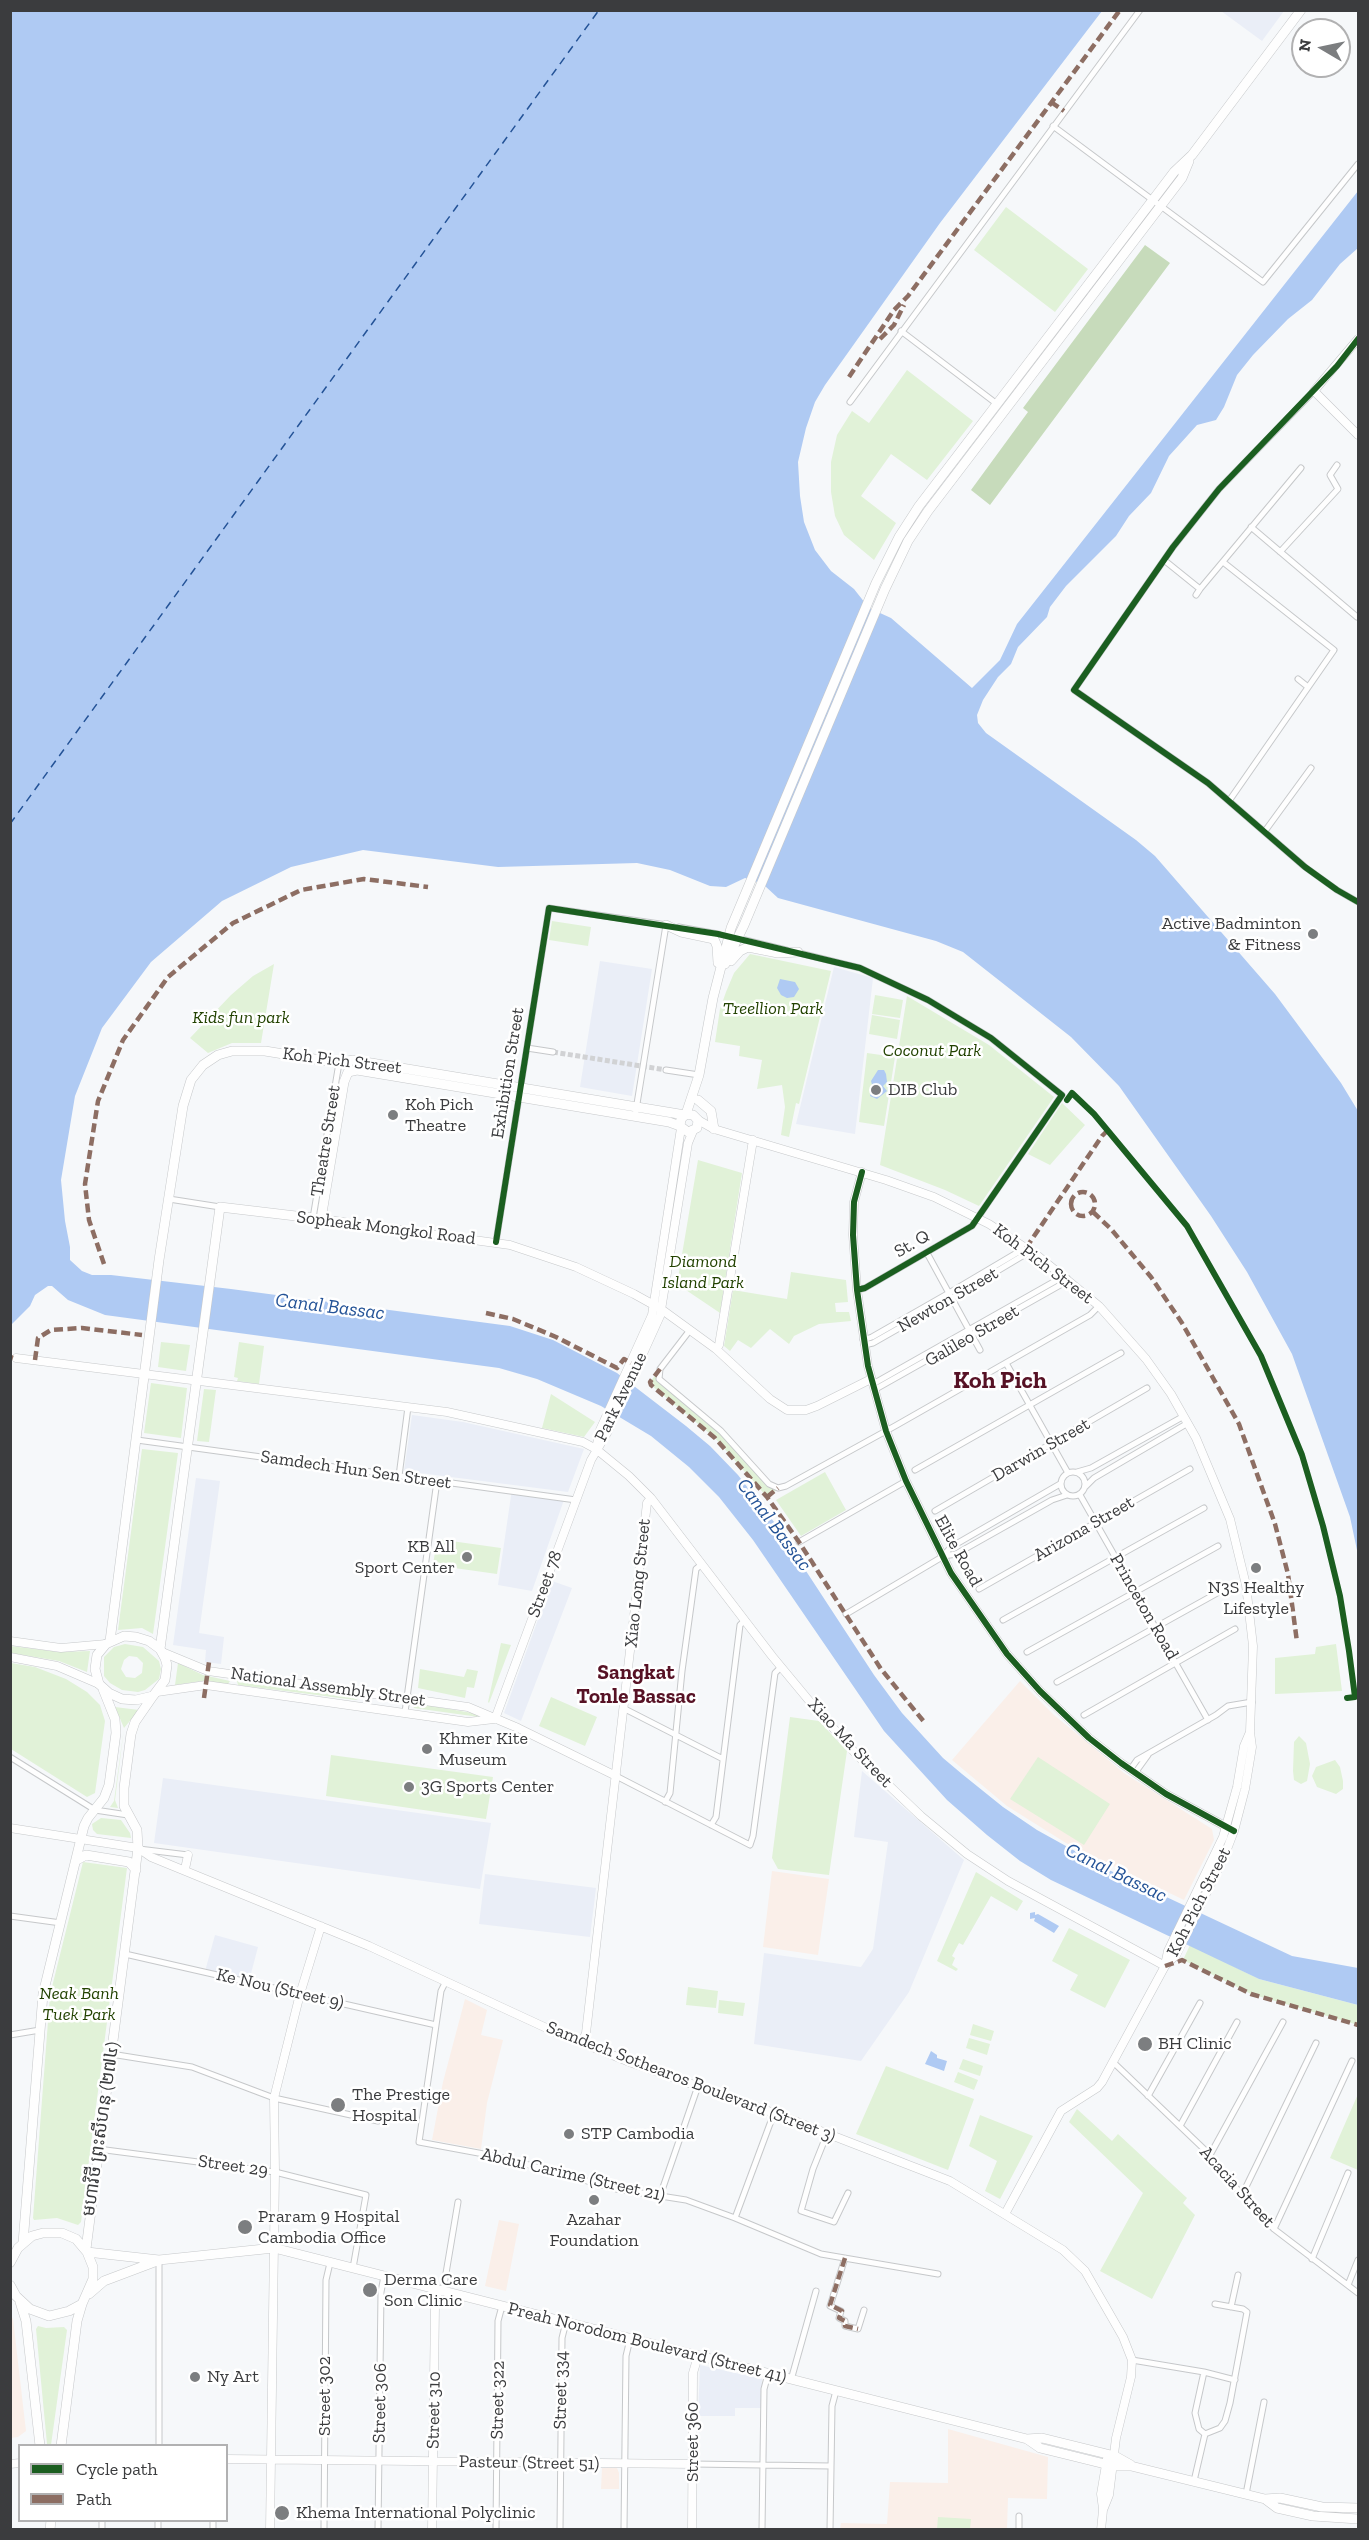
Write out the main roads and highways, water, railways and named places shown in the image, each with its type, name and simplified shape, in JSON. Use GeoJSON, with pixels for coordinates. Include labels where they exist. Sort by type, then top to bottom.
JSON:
{"type":"FeatureCollection","features":[{"type":"Feature","properties":{"kind":"main road"},"geometry":{"type":"LineString","coordinates":[[718,977],[744,925],[895,568],[928,511],[1156,203],[1174,172],[1192,155],[1300,10]]}},
{"type":"Feature","properties":{"kind":"main road"},"geometry":{"type":"LineString","coordinates":[[699,1075],[697,1119],[694,1131],[687,1132],[681,1127],[681,1119],[685,1115],[699,1075],[718,977],[734,921],[885,563],[908,521],[1156,203]]}},
{"type":"Feature","properties":{"kind":"main road"},"geometry":{"type":"LineString","coordinates":[[666,925],[681,932],[714,939],[717,946],[718,977]]}},
{"type":"Feature","properties":{"kind":"main road"},"geometry":{"type":"LineString","coordinates":[[718,977],[740,951],[746,948],[778,954],[798,952]]}},
{"type":"Feature","properties":{"kind":"main road","name":"Koh Pich Street"},"geometry":{"type":"LineString","coordinates":[[108,1642],[159,1260],[184,1098],[195,1073],[211,1058],[232,1051],[252,1050],[339,1063],[353,1060],[520,1093]]}},
{"type":"Feature","properties":{"kind":"main road","name":"Koh Pich Street"},"geometry":{"type":"LineString","coordinates":[[348,1072],[357,1070],[636,1112],[685,1115]]}},
{"type":"Feature","properties":{"kind":"main road","name":"Theatre Street"},"geometry":{"type":"LineString","coordinates":[[317,1219],[344,1082],[348,1072]]}},
{"type":"Feature","properties":{"kind":"main road"},"geometry":{"type":"LineString","coordinates":[[698,1100],[711,1111],[714,1129]]}},
{"type":"Feature","properties":{"kind":"main road","name":"Koh Pich Street"},"geometry":{"type":"LineString","coordinates":[[636,1112],[681,1127]]}},
{"type":"Feature","properties":{"kind":"main road"},"geometry":{"type":"LineString","coordinates":[[685,1115],[691,1114],[697,1119]]}},
{"type":"Feature","properties":{"kind":"main road","name":"Sopheak Mongkol Road"},"geometry":{"type":"LineString","coordinates":[[161,1651],[210,1267],[220,1207],[317,1219]]}},
{"type":"Feature","properties":{"kind":"main road"},"geometry":{"type":"LineString","coordinates":[[10,2263],[23,2243],[43,1994],[86,1822],[107,1792],[116,1733],[115,1719],[101,1686],[95,1663],[97,1655],[108,1642],[124,1636],[149,1641],[161,1651],[167,1665],[167,1672],[155,1694],[144,1699],[128,1700],[114,1696],[101,1686]]}},
{"type":"Feature","properties":{"kind":"main road","name":"មហាវិថី ព្រះសីហនុ (២៧៤)"},"geometry":{"type":"LineString","coordinates":[[88,2295],[93,2279],[93,2268],[87,2251],[98,2149],[138,1848],[137,1830],[124,1806],[123,1796],[131,1734],[135,1722],[155,1694]]}},
{"type":"Feature","properties":{"kind":"main road"},"geometry":{"type":"LineString","coordinates":[[77,1860],[86,1855],[129,1862],[136,1870]]}},
{"type":"Feature","properties":{"kind":"main road"},"geometry":{"type":"LineString","coordinates":[[23,2243],[43,2233],[54,2232],[69,2235],[87,2251]]}},
{"type":"Feature","properties":{"kind":"main road","name":"Preah Norodom Boulevard (Street 41)"},"geometry":{"type":"LineString","coordinates":[[87,2251],[159,2260],[274,2248],[1027,2439],[1042,2438],[1111,2455],[1131,2466]]}},
{"type":"Feature","properties":{"kind":"main road","name":"Preah Norodom Boulevard (Street 41)"},"geometry":{"type":"LineString","coordinates":[[88,2295],[104,2281],[159,2260]]}},
{"type":"Feature","properties":{"kind":"main road"},"geometry":{"type":"LineString","coordinates":[[11,2288],[20,2302],[26,2321],[40,2444]]}},
{"type":"Feature","properties":{"kind":"main road"},"geometry":{"type":"LineString","coordinates":[[61,2444],[77,2321],[82,2304],[88,2295]]}},
{"type":"Feature","properties":{"kind":"main road"},"geometry":{"type":"LineString","coordinates":[[20,2302],[30,2309],[49,2316],[69,2311],[82,2304]]}},
{"type":"Feature","properties":{"kind":"main road","name":"Preah Norodom Boulevard (Street 41)"},"geometry":{"type":"LineString","coordinates":[[1027,2439],[1040,2448],[1109,2465],[1131,2466],[1266,2499],[1280,2498],[1322,2507],[1359,2508]]}},
{"type":"Feature","properties":{"kind":"main road","name":"Preah Norodom Boulevard (Street 41)"},"geometry":{"type":"LineString","coordinates":[[1266,2499],[1277,2508],[1308,2515],[1359,2519]]}},
{"type":"Feature","properties":{"kind":"water","name":"Canal Bassac"},"geometry":{"type":"Polygon","coordinates":[[[11,11],[1102,11],[940,223],[825,385],[815,402],[798,462],[804,522],[815,550],[831,571],[854,589],[869,608],[891,618],[972,688],[1000,660],[1017,624],[1358,191],[1358,248],[1340,264],[1312,300],[1288,319],[1253,355],[1237,375],[1216,420],[1197,425],[1169,456],[1151,493],[1129,516],[1116,536],[1066,586],[1050,607],[1047,617],[1018,647],[1011,664],[998,677],[983,700],[977,715],[978,723],[986,733],[1155,856],[1275,994],[1341,1083],[1358,1111],[1358,1555],[1350,1517],[1292,1354],[1247,1272],[1211,1216],[1119,1086],[1071,1037],[963,952],[936,941],[778,898],[765,886],[745,878],[726,887],[710,886],[670,870],[637,863],[498,867],[363,850],[291,867],[222,901],[151,962],[102,1028],[75,1096],[61,1180],[70,1260],[82,1271],[92,1275],[111,1275],[231,1289],[510,1326],[553,1340],[617,1373],[710,1446],[738,1475],[774,1522],[874,1675],[902,1713],[943,1758],[1003,1807],[1037,1830],[1111,1871],[1292,1956],[1358,1968],[1358,2005],[1259,1979],[1051,1880],[1020,1861],[987,1835],[947,1800],[884,1731],[753,1540],[719,1497],[689,1467],[651,1436],[601,1406],[537,1379],[499,1368],[105,1315],[68,1300],[52,1286],[48,1286],[35,1295],[30,1306],[11,1325],[11,11]]]}},
{"type":"Feature","properties":{"kind":"water"},"geometry":{"type":"Polygon","coordinates":[[[780,979],[795,982],[799,989],[794,997],[787,998],[781,995],[777,988],[780,979]]]}},
{"type":"Feature","properties":{"kind":"water"},"geometry":{"type":"Polygon","coordinates":[[[878,1070],[884,1070],[886,1074],[887,1082],[883,1086],[887,1091],[877,1099],[870,1096],[873,1088],[871,1081],[878,1070]]]}},
{"type":"Feature","properties":{"kind":"water"},"geometry":{"type":"Polygon","coordinates":[[[1035,1912],[1035,1915],[1038,1914],[1059,1926],[1054,1933],[1034,1921],[1035,1918],[1030,1919],[1030,1913],[1035,1912]]]}},
{"type":"Feature","properties":{"kind":"water"},"geometry":{"type":"Polygon","coordinates":[[[931,2051],[937,2055],[937,2058],[947,2061],[944,2071],[925,2064],[931,2051]]]}},
{"type":"Feature","properties":{"kind":"tunnel"},"geometry":{"type":"LineString","coordinates":[[553,1052],[666,1070]]}},
{"type":"Feature","properties":{"kind":"place","name":"Active Badminton & Fitness"},"geometry":{"type":"Point","coordinates":[1313,934]}},
{"type":"Feature","properties":{"kind":"place","name":"DIB Club"},"geometry":{"type":"Point","coordinates":[876,1090]}},
{"type":"Feature","properties":{"kind":"place","name":"Koh Pich Theatre"},"geometry":{"type":"Point","coordinates":[393,1115]}},
{"type":"Feature","properties":{"kind":"place","name":"KB All Sport Center"},"geometry":{"type":"Point","coordinates":[467,1557]}},
{"type":"Feature","properties":{"kind":"place","name":"N3S Healthy Lifestyle"},"geometry":{"type":"Point","coordinates":[1256,1568]}},
{"type":"Feature","properties":{"kind":"place","name":"Khmer Kite Museum"},"geometry":{"type":"Point","coordinates":[427,1749]}},
{"type":"Feature","properties":{"kind":"place","name":"3G Sports Center"},"geometry":{"type":"Point","coordinates":[409,1787]}},
{"type":"Feature","properties":{"kind":"place","name":"BH Clinic"},"geometry":{"type":"Point","coordinates":[1145,2044]}},
{"type":"Feature","properties":{"kind":"place","name":"The Prestige Hospital"},"geometry":{"type":"Point","coordinates":[338,2105]}},
{"type":"Feature","properties":{"kind":"place","name":"STP Cambodia"},"geometry":{"type":"Point","coordinates":[569,2134]}},
{"type":"Feature","properties":{"kind":"place","name":"Azahar Foundation"},"geometry":{"type":"Point","coordinates":[594,2200]}},
{"type":"Feature","properties":{"kind":"place","name":"Praram 9 Hospital Cambodia Office"},"geometry":{"type":"Point","coordinates":[245,2227]}},
{"type":"Feature","properties":{"kind":"place","name":"Derma Care Son Clinic"},"geometry":{"type":"Point","coordinates":[370,2290]}},
{"type":"Feature","properties":{"kind":"place","name":"Ny Art"},"geometry":{"type":"Point","coordinates":[195,2377]}},
{"type":"Feature","properties":{"kind":"place","name":"Khema International Polyclinic"},"geometry":{"type":"Point","coordinates":[282,2513]}},
{"type":"Feature","properties":{"kind":"district","name":"Koh Pich"},"geometry":{"type":"Point","coordinates":[1000,1381]}},
{"type":"Feature","properties":{"kind":"district","name":"Sangkat Tonle Bassac"},"geometry":{"type":"Point","coordinates":[636,1685]}},
{"type":"Feature","properties":{"kind":"park label","name":"Treellion Park"},"geometry":{"type":"Point","coordinates":[773,1009]}},
{"type":"Feature","properties":{"kind":"park label","name":"Kids fun park"},"geometry":{"type":"Point","coordinates":[241,1018]}},
{"type":"Feature","properties":{"kind":"park label","name":"Coconut Park"},"geometry":{"type":"Point","coordinates":[932,1051]}},
{"type":"Feature","properties":{"kind":"park label","name":"Diamond Island Park"},"geometry":{"type":"Point","coordinates":[703,1272]}},
{"type":"Feature","properties":{"kind":"park label","name":"Neak Banh Tuek Park"},"geometry":{"type":"Point","coordinates":[79,2004]}}]}
